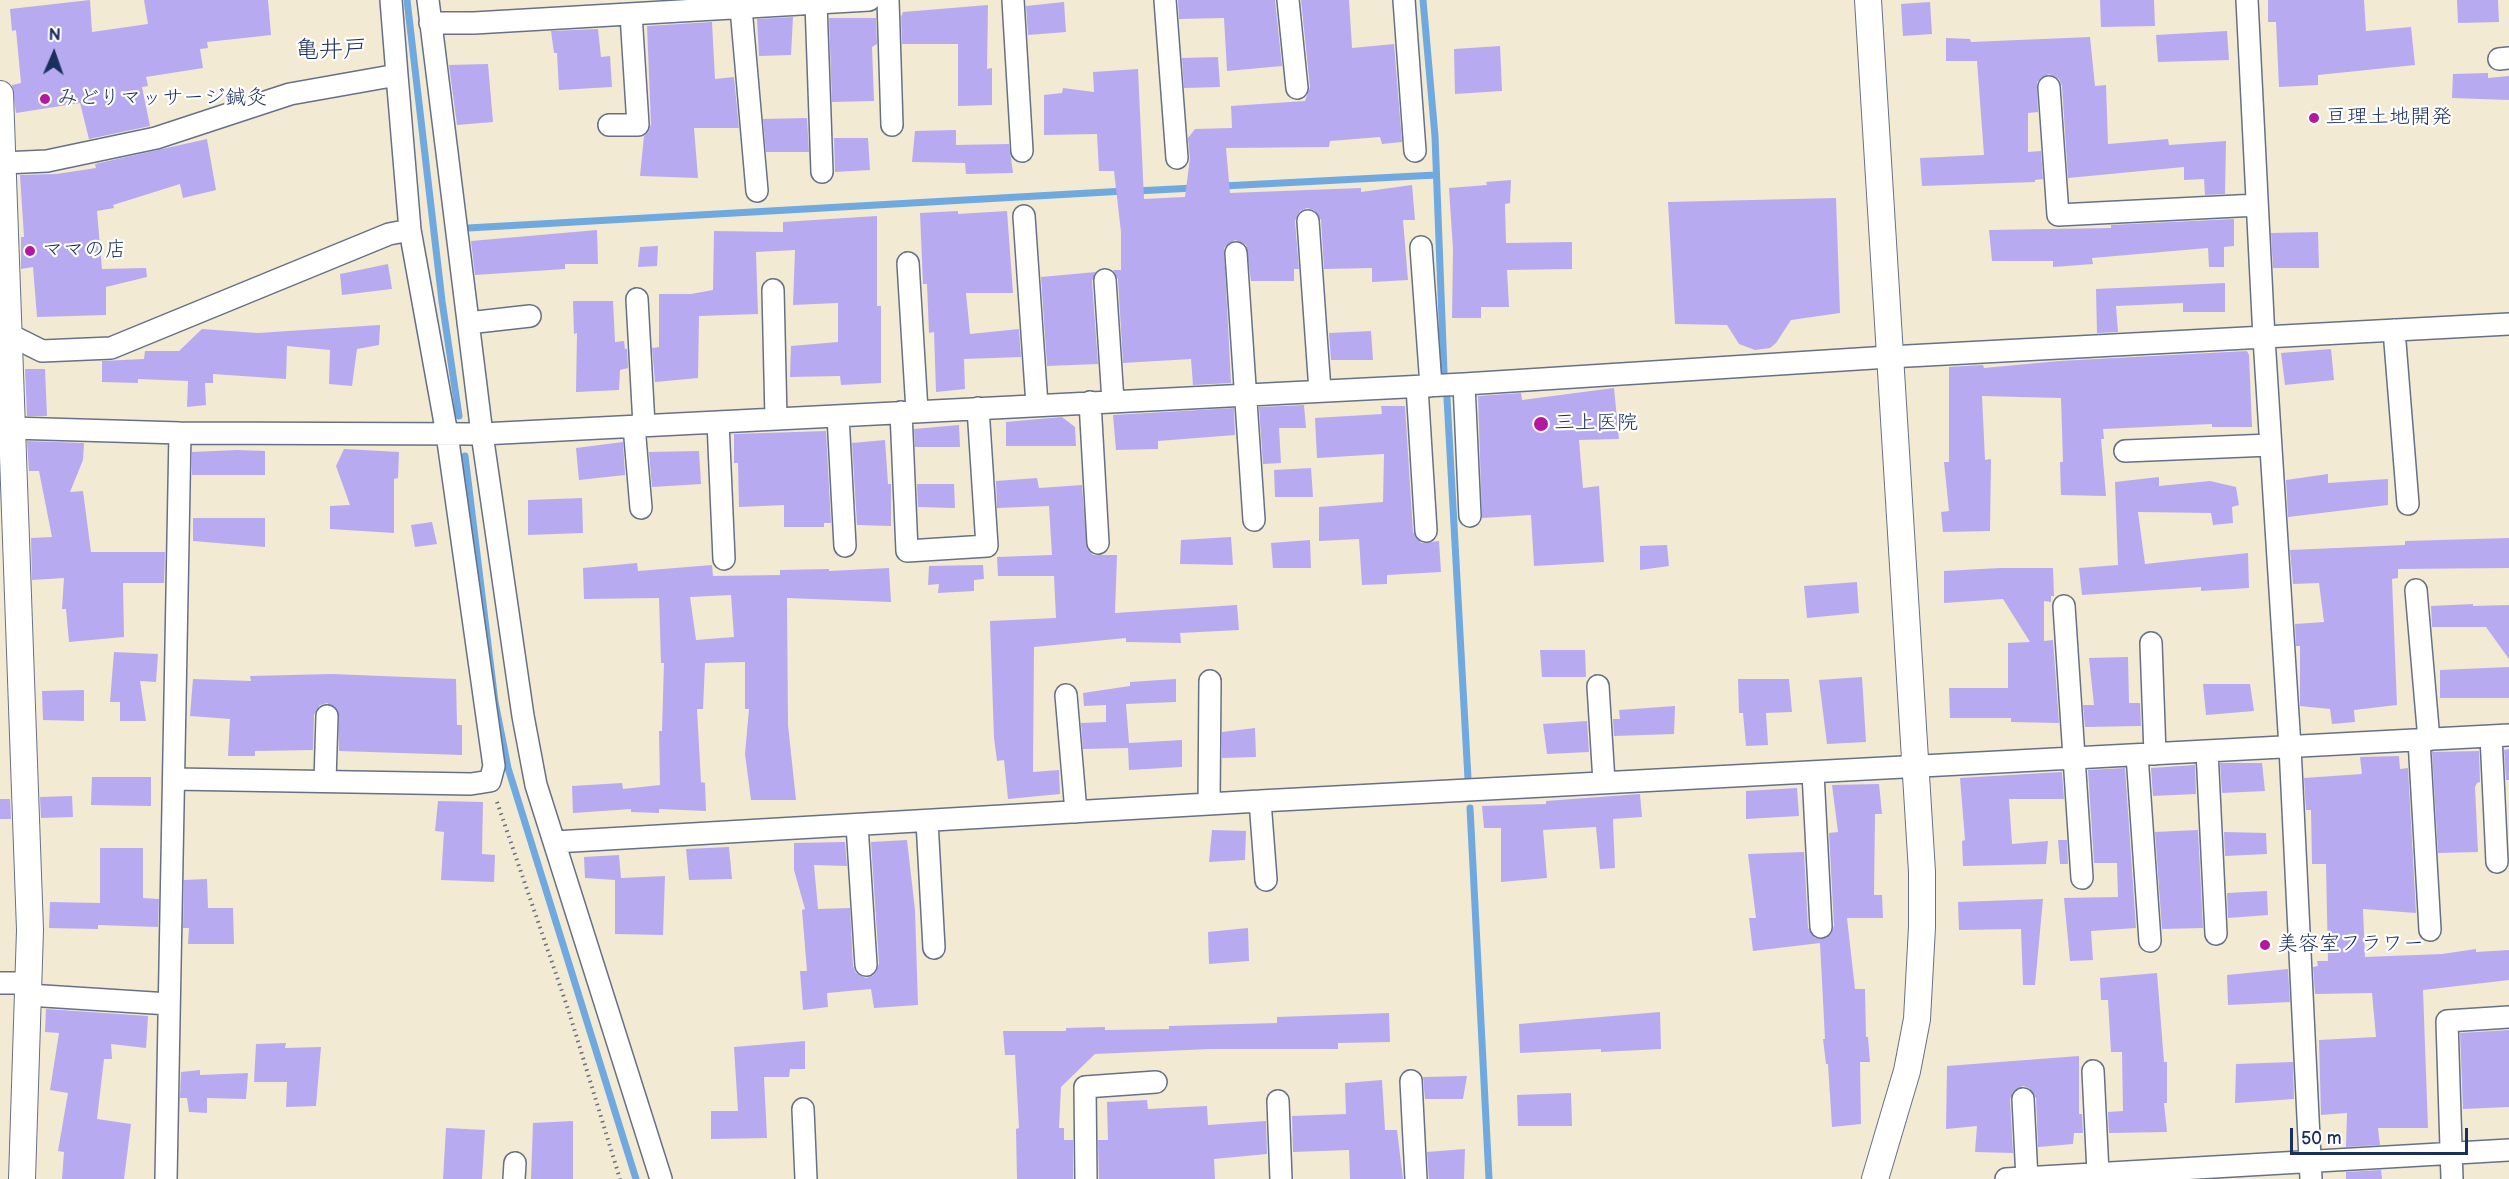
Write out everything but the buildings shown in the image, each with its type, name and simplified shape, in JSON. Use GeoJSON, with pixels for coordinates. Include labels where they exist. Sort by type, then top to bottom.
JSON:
{"type":"FeatureCollection","features":[{"type":"Feature","properties":{"kind":"street"},"geometry":{"type":"LineString","coordinates":[[174,778],[471,784],[490,781],[494,766],[447,434],[410,230],[391,0]]}},
{"type":"Feature","properties":{"kind":"street"},"geometry":{"type":"LineString","coordinates":[[428,0],[482,434],[523,716],[537,785],[661,1179]]}},
{"type":"Feature","properties":{"kind":"street"},"geometry":{"type":"LineString","coordinates":[[430,23],[868,0]]}},
{"type":"Feature","properties":{"kind":"street"},"geometry":{"type":"LineString","coordinates":[[888,0],[892,124]]}},
{"type":"Feature","properties":{"kind":"street"},"geometry":{"type":"LineString","coordinates":[[1013,0],[1022,151]]}},
{"type":"Feature","properties":{"kind":"street"},"geometry":{"type":"LineString","coordinates":[[1165,0],[1178,158]]}},
{"type":"Feature","properties":{"kind":"street"},"geometry":{"type":"LineString","coordinates":[[1288,0],[1298,88]]}},
{"type":"Feature","properties":{"kind":"street"},"geometry":{"type":"LineString","coordinates":[[1404,0],[1415,151]]}},
{"type":"Feature","properties":{"kind":"street"},"geometry":{"type":"LineString","coordinates":[[1868,0],[1922,872],[1922,927],[1917,1019],[1906,1071],[1875,1179]]}},
{"type":"Feature","properties":{"kind":"street"},"geometry":{"type":"LineString","coordinates":[[2247,0],[2270,445],[2290,747],[2310,1170]]}},
{"type":"Feature","properties":{"kind":"street"},"geometry":{"type":"LineString","coordinates":[[816,3],[822,172]]}},
{"type":"Feature","properties":{"kind":"street"},"geometry":{"type":"LineString","coordinates":[[741,8],[757,191]]}},
{"type":"Feature","properties":{"kind":"street"},"geometry":{"type":"LineString","coordinates":[[609,125],[638,125],[631,14]]}},
{"type":"Feature","properties":{"kind":"street"},"geometry":{"type":"LineString","coordinates":[[3,163],[47,161],[156,138],[290,94],[398,75]]}},
{"type":"Feature","properties":{"kind":"street"},"geometry":{"type":"LineString","coordinates":[[2049,87],[2058,215],[2257,205]]}},
{"type":"Feature","properties":{"kind":"street"},"geometry":{"type":"LineString","coordinates":[[0,94],[3,163],[4,334],[12,428],[30,930],[22,1179]]}},
{"type":"Feature","properties":{"kind":"street"},"geometry":{"type":"LineString","coordinates":[[1024,216],[1037,405]]}},
{"type":"Feature","properties":{"kind":"street"},"geometry":{"type":"LineString","coordinates":[[1308,221],[1320,391]]}},
{"type":"Feature","properties":{"kind":"street"},"geometry":{"type":"LineString","coordinates":[[4,334],[42,351],[111,348],[389,234],[410,230]]}},
{"type":"Feature","properties":{"kind":"street"},"geometry":{"type":"LineString","coordinates":[[1421,247],[1426,531]]}},
{"type":"Feature","properties":{"kind":"street"},"geometry":{"type":"LineString","coordinates":[[1236,253],[1254,520]]}},
{"type":"Feature","properties":{"kind":"street"},"geometry":{"type":"LineString","coordinates":[[908,263],[907,551],[987,546],[978,408]]}},
{"type":"Feature","properties":{"kind":"street"},"geometry":{"type":"LineString","coordinates":[[1105,280],[1113,401]]}},
{"type":"Feature","properties":{"kind":"street"},"geometry":{"type":"LineString","coordinates":[[773,290],[776,418]]}},
{"type":"Feature","properties":{"kind":"street"},"geometry":{"type":"LineString","coordinates":[[637,299],[641,508]]}},
{"type":"Feature","properties":{"kind":"street"},"geometry":{"type":"LineString","coordinates":[[468,323],[530,316]]}},
{"type":"Feature","properties":{"kind":"street"},"geometry":{"type":"LineString","coordinates":[[12,428],[180,433],[482,434],[1464,384],[1889,357],[2509,324]]}},
{"type":"Feature","properties":{"kind":"street"},"geometry":{"type":"LineString","coordinates":[[2394,330],[2408,504]]}},
{"type":"Feature","properties":{"kind":"street"},"geometry":{"type":"LineString","coordinates":[[1464,384],[1470,516]]}},
{"type":"Feature","properties":{"kind":"street"},"geometry":{"type":"LineString","coordinates":[[1089,402],[1098,543]]}},
{"type":"Feature","properties":{"kind":"street"},"geometry":{"type":"LineString","coordinates":[[838,416],[845,546]]}},
{"type":"Feature","properties":{"kind":"street"},"geometry":{"type":"LineString","coordinates":[[718,422],[724,559]]}},
{"type":"Feature","properties":{"kind":"street"},"geometry":{"type":"LineString","coordinates":[[166,1179],[180,433]]}},
{"type":"Feature","properties":{"kind":"street"},"geometry":{"type":"LineString","coordinates":[[2125,451],[2270,445]]}},
{"type":"Feature","properties":{"kind":"street"},"geometry":{"type":"LineString","coordinates":[[2416,590],[2424,740],[2430,930]]}},
{"type":"Feature","properties":{"kind":"street"},"geometry":{"type":"LineString","coordinates":[[2064,606],[2082,878]]}},
{"type":"Feature","properties":{"kind":"street"},"geometry":{"type":"LineString","coordinates":[[2150,941],[2146,755],[2151,643]]}},
{"type":"Feature","properties":{"kind":"street"},"geometry":{"type":"LineString","coordinates":[[1209,804],[1210,681]]}},
{"type":"Feature","properties":{"kind":"street"},"geometry":{"type":"LineString","coordinates":[[1598,686],[1604,782]]}},
{"type":"Feature","properties":{"kind":"street"},"geometry":{"type":"LineString","coordinates":[[1066,696],[1076,812]]}},
{"type":"Feature","properties":{"kind":"street"},"geometry":{"type":"LineString","coordinates":[[325,782],[327,716]]}},
{"type":"Feature","properties":{"kind":"street"},"geometry":{"type":"LineString","coordinates":[[555,842],[1604,782],[1915,768],[2500,736],[2497,862]]}},
{"type":"Feature","properties":{"kind":"street"},"geometry":{"type":"LineString","coordinates":[[2207,751],[2217,934]]}},
{"type":"Feature","properties":{"kind":"street"},"geometry":{"type":"LineString","coordinates":[[1814,773],[1821,927]]}},
{"type":"Feature","properties":{"kind":"street"},"geometry":{"type":"LineString","coordinates":[[1260,801],[1266,880]]}},
{"type":"Feature","properties":{"kind":"street"},"geometry":{"type":"LineString","coordinates":[[927,821],[934,948]]}},
{"type":"Feature","properties":{"kind":"street"},"geometry":{"type":"LineString","coordinates":[[856,825],[866,965]]}},
{"type":"Feature","properties":{"kind":"street"},"geometry":{"type":"LineString","coordinates":[[0,983],[28,989],[169,1004]]}},
{"type":"Feature","properties":{"kind":"street"},"geometry":{"type":"LineString","coordinates":[[2452,1179],[2447,1021],[2509,1017]]}},
{"type":"Feature","properties":{"kind":"street"},"geometry":{"type":"LineString","coordinates":[[2093,1071],[2098,1173]]}},
{"type":"Feature","properties":{"kind":"street"},"geometry":{"type":"LineString","coordinates":[[1411,1081],[1416,1179]]}},
{"type":"Feature","properties":{"kind":"street"},"geometry":{"type":"LineString","coordinates":[[1086,1179],[1085,1087],[1156,1082]]}},
{"type":"Feature","properties":{"kind":"street"},"geometry":{"type":"LineString","coordinates":[[2022,1099],[2027,1178]]}},
{"type":"Feature","properties":{"kind":"street"},"geometry":{"type":"LineString","coordinates":[[1278,1101],[1281,1179]]}},
{"type":"Feature","properties":{"kind":"street"},"geometry":{"type":"LineString","coordinates":[[803,1109],[806,1179]]}},
{"type":"Feature","properties":{"kind":"street"},"geometry":{"type":"LineString","coordinates":[[2006,1179],[2098,1173],[2162,1174],[2310,1170],[2451,1153],[2509,1150]]}},
{"type":"Feature","properties":{"kind":"path"},"geometry":{"type":"LineString","coordinates":[[490,781],[569,1012],[620,1179]]}},
{"type":"Feature","properties":{"kind":"waterway"},"geometry":{"type":"LineString","coordinates":[[407,0],[442,301],[459,416]]}},
{"type":"Feature","properties":{"kind":"waterway"},"geometry":{"type":"LineString","coordinates":[[1423,0],[1435,136],[1444,372]]}},
{"type":"Feature","properties":{"kind":"waterway"},"geometry":{"type":"LineString","coordinates":[[1223,186],[1436,175]]}},
{"type":"Feature","properties":{"kind":"waterway"},"geometry":{"type":"LineString","coordinates":[[1136,191],[1194,188]]}},
{"type":"Feature","properties":{"kind":"waterway"},"geometry":{"type":"LineString","coordinates":[[468,228],[1125,191]]}},
{"type":"Feature","properties":{"kind":"waterway"},"geometry":{"type":"LineString","coordinates":[[1447,398],[1468,779]]}},
{"type":"Feature","properties":{"kind":"waterway"},"geometry":{"type":"LineString","coordinates":[[465,456],[495,702],[508,768],[636,1179]]}},
{"type":"Feature","properties":{"kind":"waterway"},"geometry":{"type":"LineString","coordinates":[[1470,808],[1489,1179]]}},
{"type":"Feature","properties":{"kind":"place","name":"みどりマッサージ鍼灸"},"geometry":{"type":"Point","coordinates":[45,99]}},
{"type":"Feature","properties":{"kind":"place","name":"亘理土地開発"},"geometry":{"type":"Point","coordinates":[2314,118]}},
{"type":"Feature","properties":{"kind":"place","name":"ママの店"},"geometry":{"type":"Point","coordinates":[30,251]}},
{"type":"Feature","properties":{"kind":"place","name":"三上医院"},"geometry":{"type":"Point","coordinates":[1541,424]}},
{"type":"Feature","properties":{"kind":"place","name":"美容室フラワー"},"geometry":{"type":"Point","coordinates":[2265,945]}},
{"type":"Feature","properties":{"kind":"district","name":"亀井戸"},"geometry":{"type":"Point","coordinates":[331,51]}}]}
